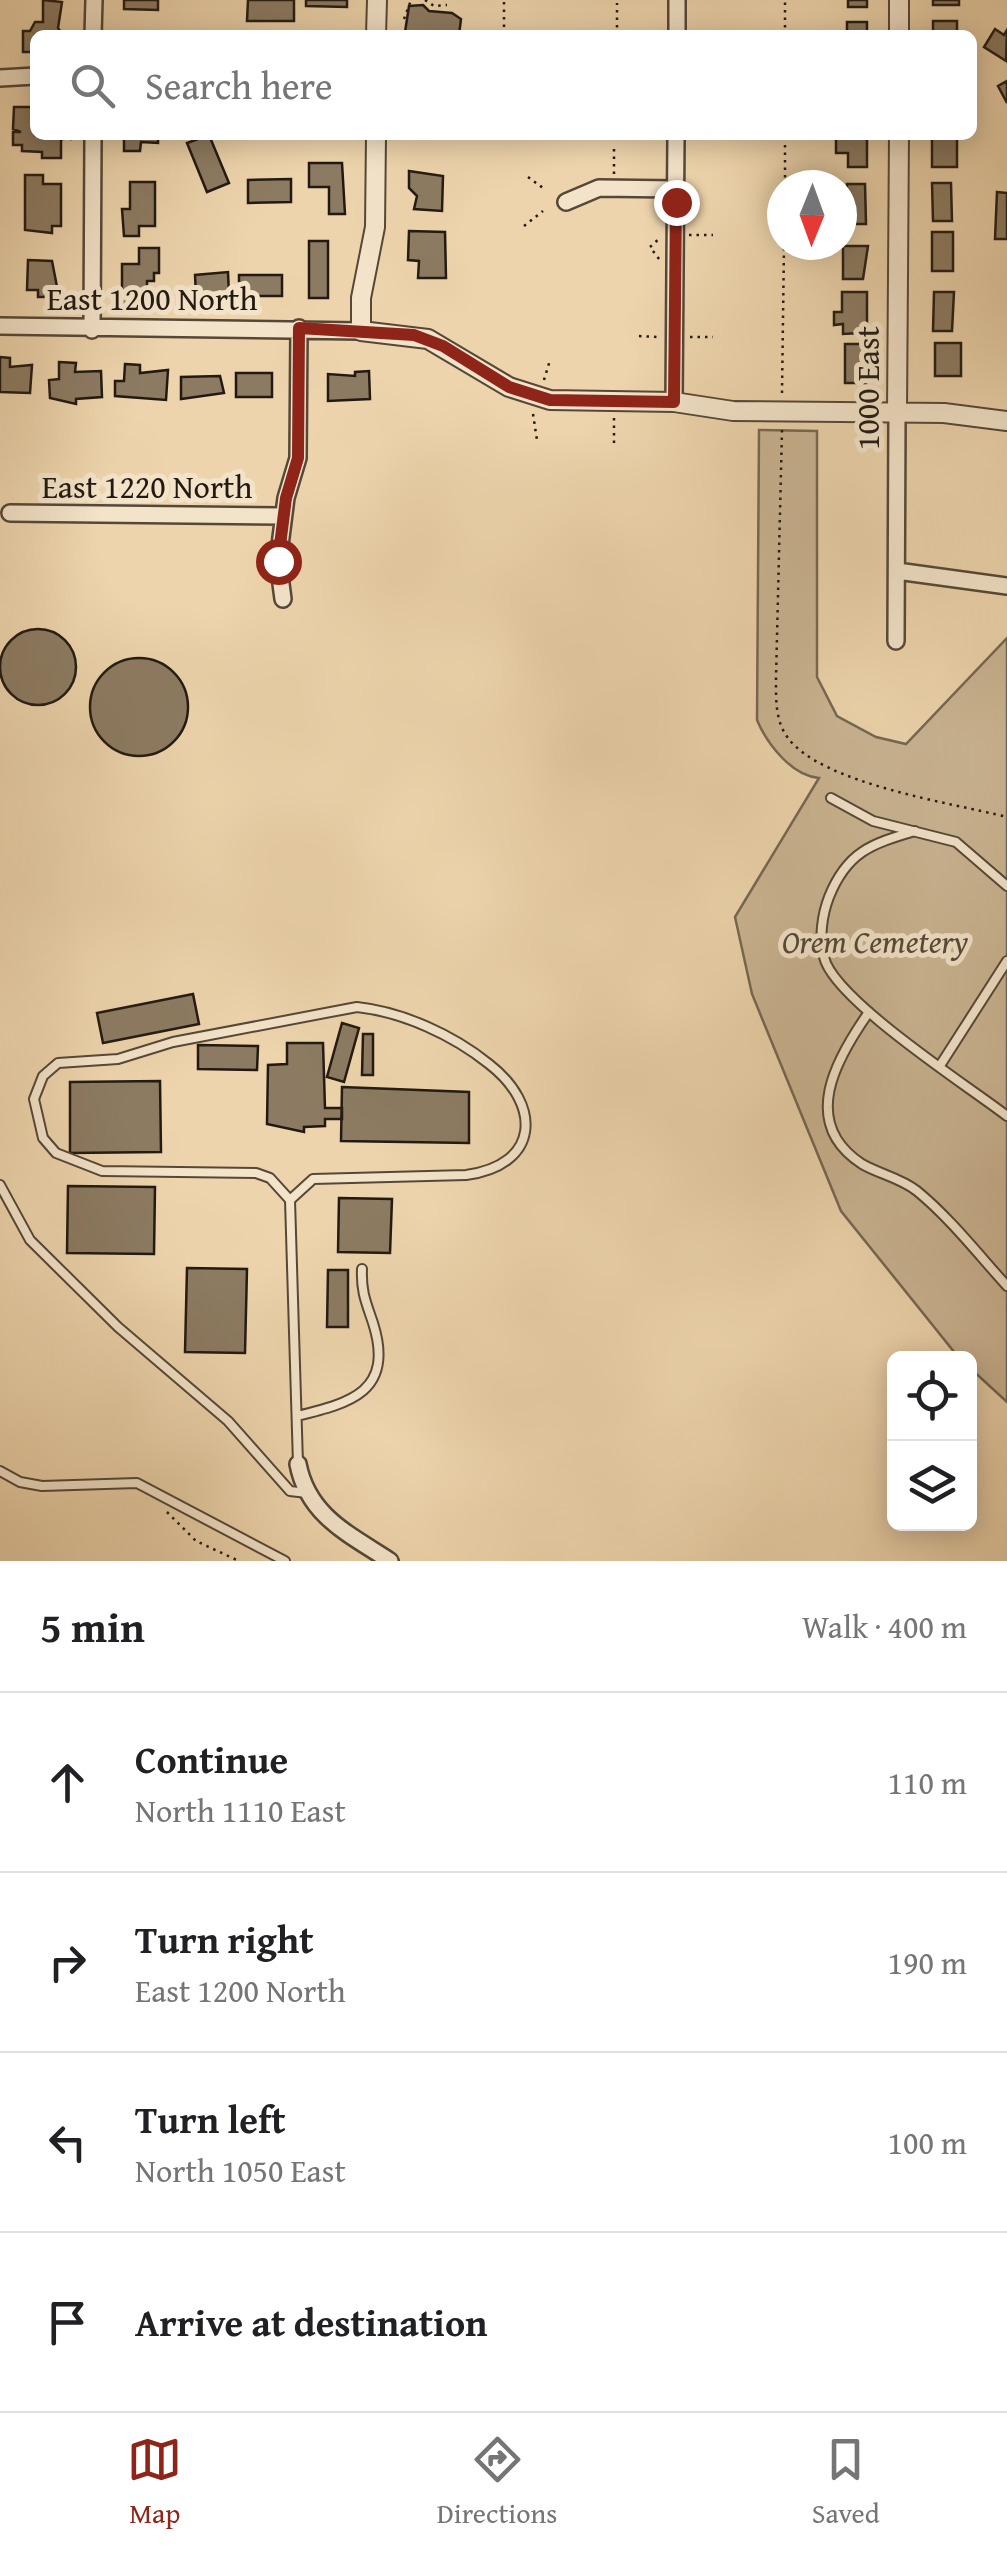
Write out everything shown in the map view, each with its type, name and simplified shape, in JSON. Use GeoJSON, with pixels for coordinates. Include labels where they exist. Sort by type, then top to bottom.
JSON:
{"type":"FeatureCollection","features":[{"type":"Feature","properties":{"kind":"street"},"geometry":{"type":"LineString","coordinates":[[94,0],[94,30]]}},
{"type":"Feature","properties":{"kind":"street"},"geometry":{"type":"LineString","coordinates":[[376,30],[377,0]]}},
{"type":"Feature","properties":{"kind":"street"},"geometry":{"type":"LineString","coordinates":[[677,0],[677,30]]}},
{"type":"Feature","properties":{"kind":"street"},"geometry":{"type":"LineString","coordinates":[[899,0],[899,30]]}},
{"type":"Feature","properties":{"kind":"street"},"geometry":{"type":"LineString","coordinates":[[0,78],[30,76]]}},
{"type":"Feature","properties":{"kind":"street"},"geometry":{"type":"LineString","coordinates":[[88,140],[92,330]]}},
{"type":"Feature","properties":{"kind":"street"},"geometry":{"type":"LineString","coordinates":[[361,331],[362,298],[375,227],[376,140]]}},
{"type":"Feature","properties":{"kind":"street"},"geometry":{"type":"LineString","coordinates":[[674,402],[676,140]]}},
{"type":"Feature","properties":{"kind":"street","name":"1000 East"},"geometry":{"type":"LineString","coordinates":[[896,641],[898,140]]}},
{"type":"Feature","properties":{"kind":"street"},"geometry":{"type":"LineString","coordinates":[[566,202],[599,188],[676,189]]}},
{"type":"Feature","properties":{"kind":"street","name":"East 1200 North"},"geometry":{"type":"LineString","coordinates":[[0,326],[361,331],[428,339],[509,387],[533,396],[1007,421]]}},
{"type":"Feature","properties":{"kind":"street"},"geometry":{"type":"LineString","coordinates":[[283,599],[278,561],[282,516],[298,458],[299,328]]}},
{"type":"Feature","properties":{"kind":"street","name":"East 1220 North"},"geometry":{"type":"LineString","coordinates":[[10,513],[282,516]]}},
{"type":"Feature","properties":{"kind":"street"},"geometry":{"type":"LineString","coordinates":[[897,571],[1007,586]]}},
{"type":"Feature","properties":{"kind":"street"},"geometry":{"type":"LineString","coordinates":[[298,1464],[307,1494],[329,1521],[366,1553],[390,1561]]}},
{"type":"Feature","properties":{"kind":"lane"},"geometry":{"type":"LineString","coordinates":[[832,798],[873,821],[956,842],[1007,886]]}},
{"type":"Feature","properties":{"kind":"lane"},"geometry":{"type":"LineString","coordinates":[[915,831],[879,842],[840,868],[822,914],[824,959],[840,984],[870,1012],[1007,1116]]}},
{"type":"Feature","properties":{"kind":"lane"},"geometry":{"type":"LineString","coordinates":[[941,1064],[1007,961]]}},
{"type":"Feature","properties":{"kind":"lane"},"geometry":{"type":"LineString","coordinates":[[290,1200],[270,1178],[256,1174],[102,1171],[56,1153],[43,1138],[36,1119],[34,1099],[43,1076],[58,1063],[74,1058],[118,1059],[173,1042],[356,1006],[376,1009],[460,1042],[513,1087],[526,1130],[524,1142],[505,1166],[466,1175],[330,1176],[301,1185],[290,1200],[292,1367],[298,1464]]}},
{"type":"Feature","properties":{"kind":"lane"},"geometry":{"type":"LineString","coordinates":[[870,1012],[828,1085],[826,1106],[832,1129],[844,1151],[916,1189],[1007,1286]]}},
{"type":"Feature","properties":{"kind":"lane"},"geometry":{"type":"LineString","coordinates":[[0,1185],[30,1240],[118,1327],[228,1421],[290,1491],[307,1494]]}},
{"type":"Feature","properties":{"kind":"lane"},"geometry":{"type":"LineString","coordinates":[[297,1416],[356,1400],[371,1381],[376,1336],[361,1298],[362,1269]]}},
{"type":"Feature","properties":{"kind":"lane"},"geometry":{"type":"LineString","coordinates":[[0,1471],[20,1482],[42,1486],[121,1482],[154,1489],[284,1561]]}},
{"type":"Feature","properties":{"kind":"path"},"geometry":{"type":"LineString","coordinates":[[404,19],[411,0]]}},
{"type":"Feature","properties":{"kind":"path"},"geometry":{"type":"LineString","coordinates":[[425,0],[434,6],[447,5]]}},
{"type":"Feature","properties":{"kind":"path"},"geometry":{"type":"LineString","coordinates":[[504,0],[504,26]]}},
{"type":"Feature","properties":{"kind":"path"},"geometry":{"type":"LineString","coordinates":[[785,0],[785,30]]}},
{"type":"Feature","properties":{"kind":"path"},"geometry":{"type":"LineString","coordinates":[[616,30],[617,3]]}},
{"type":"Feature","properties":{"kind":"path"},"geometry":{"type":"LineString","coordinates":[[784,170],[785,140]]}},
{"type":"Feature","properties":{"kind":"path"},"geometry":{"type":"LineString","coordinates":[[614,146],[614,175]]}},
{"type":"Feature","properties":{"kind":"path"},"geometry":{"type":"LineString","coordinates":[[528,177],[543,188]]}},
{"type":"Feature","properties":{"kind":"path"},"geometry":{"type":"LineString","coordinates":[[524,226],[543,212]]}},
{"type":"Feature","properties":{"kind":"path"},"geometry":{"type":"LineString","coordinates":[[688,236],[713,235]]}},
{"type":"Feature","properties":{"kind":"path"},"geometry":{"type":"LineString","coordinates":[[642,247],[650,247],[662,237]]}},
{"type":"Feature","properties":{"kind":"path"},"geometry":{"type":"LineString","coordinates":[[650,247],[653,256],[662,259]]}},
{"type":"Feature","properties":{"kind":"path"},"geometry":{"type":"LineString","coordinates":[[775,407],[783,260]]}},
{"type":"Feature","properties":{"kind":"path"},"geometry":{"type":"LineString","coordinates":[[639,336],[662,337]]}},
{"type":"Feature","properties":{"kind":"path"},"geometry":{"type":"LineString","coordinates":[[687,337],[714,337]]}},
{"type":"Feature","properties":{"kind":"path"},"geometry":{"type":"LineString","coordinates":[[544,380],[550,360]]}},
{"type":"Feature","properties":{"kind":"path"},"geometry":{"type":"LineString","coordinates":[[533,414],[537,440]]}},
{"type":"Feature","properties":{"kind":"path"},"geometry":{"type":"LineString","coordinates":[[614,418],[614,446]]}},
{"type":"Feature","properties":{"kind":"path"},"geometry":{"type":"LineString","coordinates":[[782,428],[776,678],[777,715],[786,736],[818,763],[848,774],[1007,817]]}},
{"type":"Feature","properties":{"kind":"path"},"geometry":{"type":"LineString","coordinates":[[154,1489],[182,1529],[239,1561]]}},
{"type":"Feature","properties":{"kind":"green space","name":"Orem Cemetery"},"geometry":{"type":"Polygon","coordinates":[[[759,430],[817,431],[817,677],[837,716],[876,737],[906,744],[1007,638],[1007,1402],[977,1374],[977,1351],[953,1351],[841,1211],[752,994],[735,917],[819,778],[790,765],[767,739],[757,720],[759,430]]]}},
{"type":"Feature","properties":{"kind":"building"},"geometry":{"type":"Polygon","coordinates":[[[43,0],[62,2],[59,30],[31,30],[35,22],[43,22],[43,0]]]}},
{"type":"Feature","properties":{"kind":"building"},"geometry":{"type":"Polygon","coordinates":[[[124,0],[158,0],[158,10],[124,9],[124,0]]]}},
{"type":"Feature","properties":{"kind":"building"},"geometry":{"type":"Polygon","coordinates":[[[248,0],[294,0],[294,21],[247,21],[248,0]]]}},
{"type":"Feature","properties":{"kind":"building"},"geometry":{"type":"Polygon","coordinates":[[[306,0],[347,0],[347,7],[306,6],[306,0]]]}},
{"type":"Feature","properties":{"kind":"building"},"geometry":{"type":"Polygon","coordinates":[[[848,0],[867,0],[867,7],[848,7],[848,0]]]}},
{"type":"Feature","properties":{"kind":"building"},"geometry":{"type":"Polygon","coordinates":[[[933,0],[959,0],[959,5],[933,5],[933,0]]]}},
{"type":"Feature","properties":{"kind":"building"},"geometry":{"type":"Polygon","coordinates":[[[423,5],[429,11],[452,13],[461,19],[460,30],[405,30],[409,6],[423,5]]]}},
{"type":"Feature","properties":{"kind":"building"},"geometry":{"type":"Polygon","coordinates":[[[933,21],[957,21],[957,30],[933,30],[933,21]]]}},
{"type":"Feature","properties":{"kind":"building"},"geometry":{"type":"Polygon","coordinates":[[[847,22],[867,22],[867,30],[847,30],[847,22]]]}},
{"type":"Feature","properties":{"kind":"building"},"geometry":{"type":"Polygon","coordinates":[[[995,29],[1004,35],[1007,30],[1006,61],[984,47],[995,29]]]}},
{"type":"Feature","properties":{"kind":"building"},"geometry":{"type":"Polygon","coordinates":[[[23,31],[30,31],[30,52],[23,52],[23,31]]]}},
{"type":"Feature","properties":{"kind":"building"},"geometry":{"type":"Polygon","coordinates":[[[1007,81],[1007,103],[998,86],[1007,81]]]}},
{"type":"Feature","properties":{"kind":"building"},"geometry":{"type":"Polygon","coordinates":[[[14,107],[30,107],[30,140],[61,140],[61,158],[42,158],[42,152],[22,151],[22,145],[13,145],[13,132],[21,132],[13,129],[14,107]]]}},
{"type":"Feature","properties":{"kind":"building"},"geometry":{"type":"Polygon","coordinates":[[[124,140],[158,140],[141,142],[140,151],[124,151],[124,140]]]}},
{"type":"Feature","properties":{"kind":"building"},"geometry":{"type":"Polygon","coordinates":[[[211,140],[229,183],[207,192],[187,143],[211,140]]]}},
{"type":"Feature","properties":{"kind":"building"},"geometry":{"type":"Polygon","coordinates":[[[836,140],[867,140],[867,167],[848,167],[848,153],[836,153],[836,140]]]}},
{"type":"Feature","properties":{"kind":"building"},"geometry":{"type":"Polygon","coordinates":[[[932,140],[957,140],[957,167],[932,167],[932,140]]]}},
{"type":"Feature","properties":{"kind":"building"},"geometry":{"type":"Polygon","coordinates":[[[309,163],[342,163],[345,214],[329,214],[329,187],[309,187],[309,163]]]}},
{"type":"Feature","properties":{"kind":"building"},"geometry":{"type":"Polygon","coordinates":[[[409,171],[443,176],[442,211],[414,209],[417,196],[409,188],[409,171]]]}},
{"type":"Feature","properties":{"kind":"building"},"geometry":{"type":"Polygon","coordinates":[[[25,175],[43,175],[43,184],[61,184],[61,226],[52,226],[52,233],[25,230],[25,175]]]}},
{"type":"Feature","properties":{"kind":"building"},"geometry":{"type":"Polygon","coordinates":[[[291,179],[291,202],[248,203],[248,180],[291,179]]]}},
{"type":"Feature","properties":{"kind":"building"},"geometry":{"type":"Polygon","coordinates":[[[130,182],[155,182],[155,226],[139,226],[139,236],[124,236],[122,209],[130,209],[130,182]]]}},
{"type":"Feature","properties":{"kind":"building"},"geometry":{"type":"Polygon","coordinates":[[[932,183],[951,183],[952,221],[933,221],[932,183]]]}},
{"type":"Feature","properties":{"kind":"building"},"geometry":{"type":"Polygon","coordinates":[[[857,184],[865,184],[866,224],[857,224],[857,184]]]}},
{"type":"Feature","properties":{"kind":"building"},"geometry":{"type":"Polygon","coordinates":[[[997,192],[1007,193],[1007,239],[995,239],[997,192]]]}},
{"type":"Feature","properties":{"kind":"building"},"geometry":{"type":"Polygon","coordinates":[[[409,231],[445,232],[446,278],[418,278],[419,261],[408,260],[409,231]]]}},
{"type":"Feature","properties":{"kind":"building"},"geometry":{"type":"Polygon","coordinates":[[[932,232],[953,232],[953,271],[932,271],[932,232]]]}},
{"type":"Feature","properties":{"kind":"building"},"geometry":{"type":"Polygon","coordinates":[[[309,241],[328,241],[328,298],[309,298],[309,241]]]}},
{"type":"Feature","properties":{"kind":"building"},"geometry":{"type":"Polygon","coordinates":[[[857,246],[868,246],[863,279],[843,279],[843,260],[857,260],[857,246]]]}},
{"type":"Feature","properties":{"kind":"building"},"geometry":{"type":"Polygon","coordinates":[[[139,248],[159,248],[159,273],[154,273],[154,281],[147,281],[147,292],[160,292],[160,305],[122,305],[122,264],[139,264],[139,248]]]}},
{"type":"Feature","properties":{"kind":"building"},"geometry":{"type":"Polygon","coordinates":[[[28,260],[52,261],[59,297],[38,297],[38,290],[27,290],[28,260]]]}},
{"type":"Feature","properties":{"kind":"building"},"geometry":{"type":"Polygon","coordinates":[[[228,272],[229,295],[196,296],[195,275],[228,272]]]}},
{"type":"Feature","properties":{"kind":"building"},"geometry":{"type":"Polygon","coordinates":[[[239,275],[282,275],[282,296],[239,296],[239,275]]]}},
{"type":"Feature","properties":{"kind":"building"},"geometry":{"type":"Polygon","coordinates":[[[842,292],[867,292],[867,328],[860,328],[860,333],[843,334],[843,324],[834,325],[834,312],[842,312],[842,292]]]}},
{"type":"Feature","properties":{"kind":"building"},"geometry":{"type":"Polygon","coordinates":[[[934,292],[954,292],[952,331],[933,331],[934,292]]]}},
{"type":"Feature","properties":{"kind":"building"},"geometry":{"type":"Polygon","coordinates":[[[935,343],[961,343],[961,376],[935,376],[935,343]]]}},
{"type":"Feature","properties":{"kind":"building"},"geometry":{"type":"Polygon","coordinates":[[[845,344],[867,344],[866,383],[845,383],[845,344]]]}},
{"type":"Feature","properties":{"kind":"building"},"geometry":{"type":"Polygon","coordinates":[[[0,357],[10,358],[10,367],[32,365],[30,393],[0,392],[0,357]]]}},
{"type":"Feature","properties":{"kind":"building"},"geometry":{"type":"Polygon","coordinates":[[[59,362],[76,363],[75,372],[101,371],[102,397],[76,399],[76,404],[50,398],[49,380],[59,379],[59,362]]]}},
{"type":"Feature","properties":{"kind":"building"},"geometry":{"type":"Polygon","coordinates":[[[125,364],[140,365],[140,373],[168,370],[166,400],[115,396],[115,381],[124,381],[125,364]]]}},
{"type":"Feature","properties":{"kind":"building"},"geometry":{"type":"Polygon","coordinates":[[[369,371],[370,399],[328,401],[328,374],[355,376],[355,372],[369,371]]]}},
{"type":"Feature","properties":{"kind":"building"},"geometry":{"type":"Polygon","coordinates":[[[236,373],[272,373],[272,397],[236,397],[236,373]]]}},
{"type":"Feature","properties":{"kind":"building"},"geometry":{"type":"Polygon","coordinates":[[[220,376],[224,393],[181,399],[181,377],[220,376]]]}},
{"type":"Feature","properties":{"kind":"building"},"geometry":{"type":"Polygon","coordinates":[[[38,629],[65,640],[76,667],[65,694],[38,705],[11,694],[0,667],[11,640],[38,629]]]}},
{"type":"Feature","properties":{"kind":"building"},"geometry":{"type":"Polygon","coordinates":[[[139,658],[158,662],[174,672],[184,688],[188,707],[184,726],[174,742],[158,752],[139,756],[120,752],[104,742],[94,726],[90,707],[94,688],[104,672],[120,662],[139,658]]]}},
{"type":"Feature","properties":{"kind":"building"},"geometry":{"type":"Polygon","coordinates":[[[193,994],[199,1024],[103,1043],[97,1013],[193,994]]]}},
{"type":"Feature","properties":{"kind":"building"},"geometry":{"type":"Polygon","coordinates":[[[342,1023],[359,1028],[344,1082],[327,1077],[342,1023]]]}},
{"type":"Feature","properties":{"kind":"building"},"geometry":{"type":"Polygon","coordinates":[[[363,1034],[373,1034],[373,1075],[362,1075],[363,1034]]]}},
{"type":"Feature","properties":{"kind":"building"},"geometry":{"type":"Polygon","coordinates":[[[287,1043],[323,1043],[325,1108],[342,1108],[342,1119],[325,1119],[325,1126],[304,1127],[304,1132],[267,1124],[268,1065],[287,1064],[287,1043]]]}},
{"type":"Feature","properties":{"kind":"building"},"geometry":{"type":"Polygon","coordinates":[[[198,1045],[258,1046],[257,1070],[198,1069],[198,1045]]]}},
{"type":"Feature","properties":{"kind":"building"},"geometry":{"type":"Polygon","coordinates":[[[160,1081],[161,1152],[70,1153],[70,1082],[160,1081]]]}},
{"type":"Feature","properties":{"kind":"building"},"geometry":{"type":"Polygon","coordinates":[[[342,1087],[469,1092],[469,1143],[341,1141],[342,1087]]]}},
{"type":"Feature","properties":{"kind":"building"},"geometry":{"type":"Polygon","coordinates":[[[68,1186],[155,1187],[154,1254],[67,1253],[68,1186]]]}},
{"type":"Feature","properties":{"kind":"building"},"geometry":{"type":"Polygon","coordinates":[[[339,1198],[392,1199],[390,1253],[338,1252],[339,1198]]]}},
{"type":"Feature","properties":{"kind":"building"},"geometry":{"type":"Polygon","coordinates":[[[187,1268],[247,1269],[245,1353],[185,1352],[187,1268]]]}},
{"type":"Feature","properties":{"kind":"building"},"geometry":{"type":"Polygon","coordinates":[[[328,1270],[348,1270],[348,1327],[327,1327],[328,1270]]]}},
{"type":"Feature","properties":{"kind":"route"},"geometry":{"type":"LineString","coordinates":[[278,561],[282,516],[298,458],[299,328],[414,335],[460,355],[509,387],[550,400],[674,402],[676,202]]}}]}
